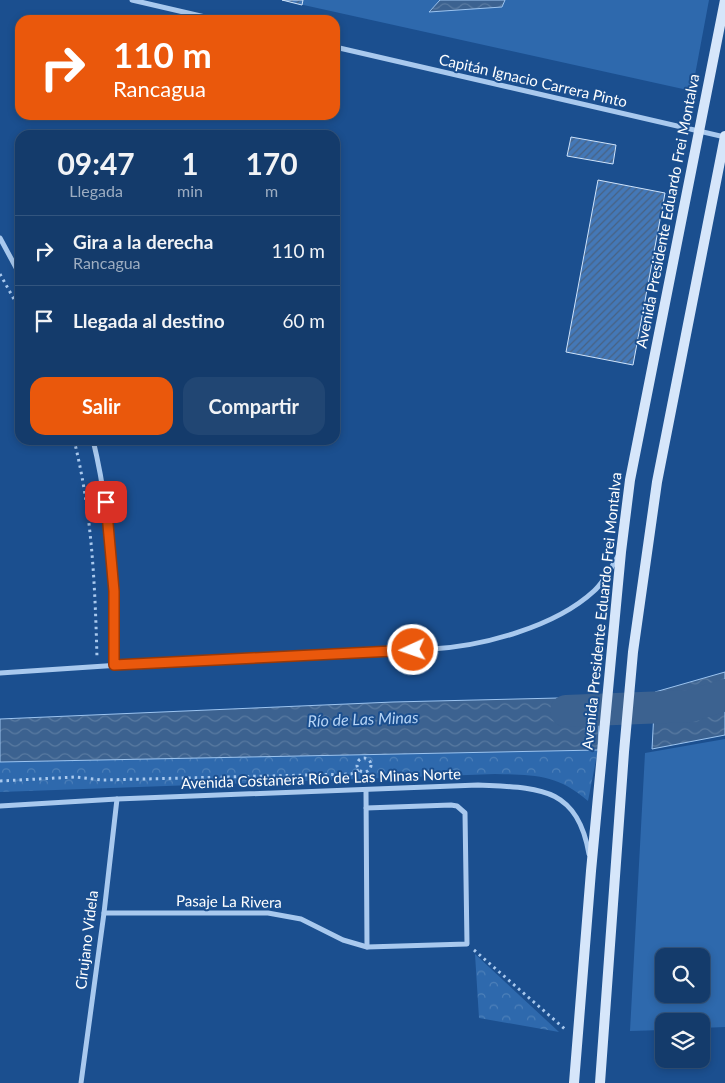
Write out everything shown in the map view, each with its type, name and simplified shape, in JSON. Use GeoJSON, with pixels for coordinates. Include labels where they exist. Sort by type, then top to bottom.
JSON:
{"type":"FeatureCollection","features":[{"type":"Feature","properties":{"kind":"main road","name":"Avenida Presidente Eduardo Frei Montalva"},"geometry":{"type":"LineString","coordinates":[[574,1083],[591,870],[621,552],[630,480],[725,0]]}},
{"type":"Feature","properties":{"kind":"main road"},"geometry":{"type":"LineString","coordinates":[[600,1083],[633,652],[657,482],[725,137]]}},
{"type":"Feature","properties":{"kind":"street"},"geometry":{"type":"LineString","coordinates":[[132,0],[196,15]]}},
{"type":"Feature","properties":{"kind":"street","name":"Capitán Ignacio Carrera Pinto"},"geometry":{"type":"LineString","coordinates":[[340,48],[725,137]]}},
{"type":"Feature","properties":{"kind":"street"},"geometry":{"type":"LineString","coordinates":[[0,238],[15,266]]}},
{"type":"Feature","properties":{"kind":"street"},"geometry":{"type":"LineString","coordinates":[[94,445],[106,502],[112,555],[114,665]]}},
{"type":"Feature","properties":{"kind":"street"},"geometry":{"type":"LineString","coordinates":[[0,673],[114,665],[446,648],[491,641],[531,627],[576,605],[596,590],[621,552]]}},
{"type":"Feature","properties":{"kind":"street","name":"Avenida Costanera Río de Las Minas Norte"},"geometry":{"type":"LineString","coordinates":[[0,806],[117,799],[478,786],[518,787],[553,795],[565,802],[578,817],[585,835],[591,870]]}},
{"type":"Feature","properties":{"kind":"street"},"geometry":{"type":"LineString","coordinates":[[366,791],[367,947]]}},
{"type":"Feature","properties":{"kind":"street","name":"Cirujano Videla"},"geometry":{"type":"LineString","coordinates":[[81,1083],[117,799]]}},
{"type":"Feature","properties":{"kind":"street"},"geometry":{"type":"LineString","coordinates":[[366,808],[451,805],[457,806],[465,813],[466,944]]}},
{"type":"Feature","properties":{"kind":"street","name":"Pasaje La Rivera"},"geometry":{"type":"LineString","coordinates":[[104,913],[280,914],[302,919],[344,940],[367,947],[466,944]]}},
{"type":"Feature","properties":{"kind":"path"},"geometry":{"type":"LineString","coordinates":[[0,274],[15,301]]}},
{"type":"Feature","properties":{"kind":"path"},"geometry":{"type":"LineString","coordinates":[[75,445],[89,516],[94,575],[97,666]]}},
{"type":"Feature","properties":{"kind":"path"},"geometry":{"type":"LineString","coordinates":[[0,781],[75,777],[103,780],[350,774],[359,770],[366,772],[370,769],[368,760],[364,758],[358,761],[357,767],[359,770]]}},
{"type":"Feature","properties":{"kind":"path"},"geometry":{"type":"LineString","coordinates":[[466,944],[577,1040]]}},
{"type":"Feature","properties":{"kind":"green space"},"geometry":{"type":"Polygon","coordinates":[[[281,0],[440,0],[429,11],[502,7],[505,0],[709,0],[692,91],[281,0]]]}},
{"type":"Feature","properties":{"kind":"green space"},"geometry":{"type":"Polygon","coordinates":[[[725,739],[725,1027],[710,1028],[710,1013],[655,1013],[655,1030],[630,1031],[645,753],[725,739]]]}},
{"type":"Feature","properties":{"kind":"green space"},"geometry":{"type":"Polygon","coordinates":[[[598,750],[588,801],[577,792],[555,781],[533,776],[495,774],[0,792],[0,762],[598,750]]]}},
{"type":"Feature","properties":{"kind":"green space"},"geometry":{"type":"Polygon","coordinates":[[[475,954],[559,1032],[479,1018],[475,954]]]}},
{"type":"Feature","properties":{"kind":"water"},"geometry":{"type":"Polygon","coordinates":[[[440,0],[505,0],[502,7],[429,12],[440,0]]]}},
{"type":"Feature","properties":{"kind":"water"},"geometry":{"type":"Polygon","coordinates":[[[725,672],[725,735],[652,749],[655,692],[725,672]]]}},
{"type":"Feature","properties":{"kind":"water"},"geometry":{"type":"Polygon","coordinates":[[[600,697],[598,750],[0,762],[0,719],[393,702],[600,697]]]}},
{"type":"Feature","properties":{"kind":"building"},"geometry":{"type":"Polygon","coordinates":[[[282,0],[303,0],[302,5],[282,0]]]}},
{"type":"Feature","properties":{"kind":"building"},"geometry":{"type":"Polygon","coordinates":[[[571,137],[616,145],[613,164],[567,156],[571,137]]]}},
{"type":"Feature","properties":{"kind":"building"},"geometry":{"type":"Polygon","coordinates":[[[598,180],[665,193],[633,365],[566,352],[598,180]]]}},
{"type":"Feature","properties":{"kind":"waterway","name":"Río de Las Minas"},"geometry":{"type":"LineString","coordinates":[[566,711],[691,706],[725,695]]}},
{"type":"Feature","properties":{"kind":"route"},"geometry":{"type":"LineString","coordinates":[[106,502],[114,591],[114,665],[413,650]]}}]}
